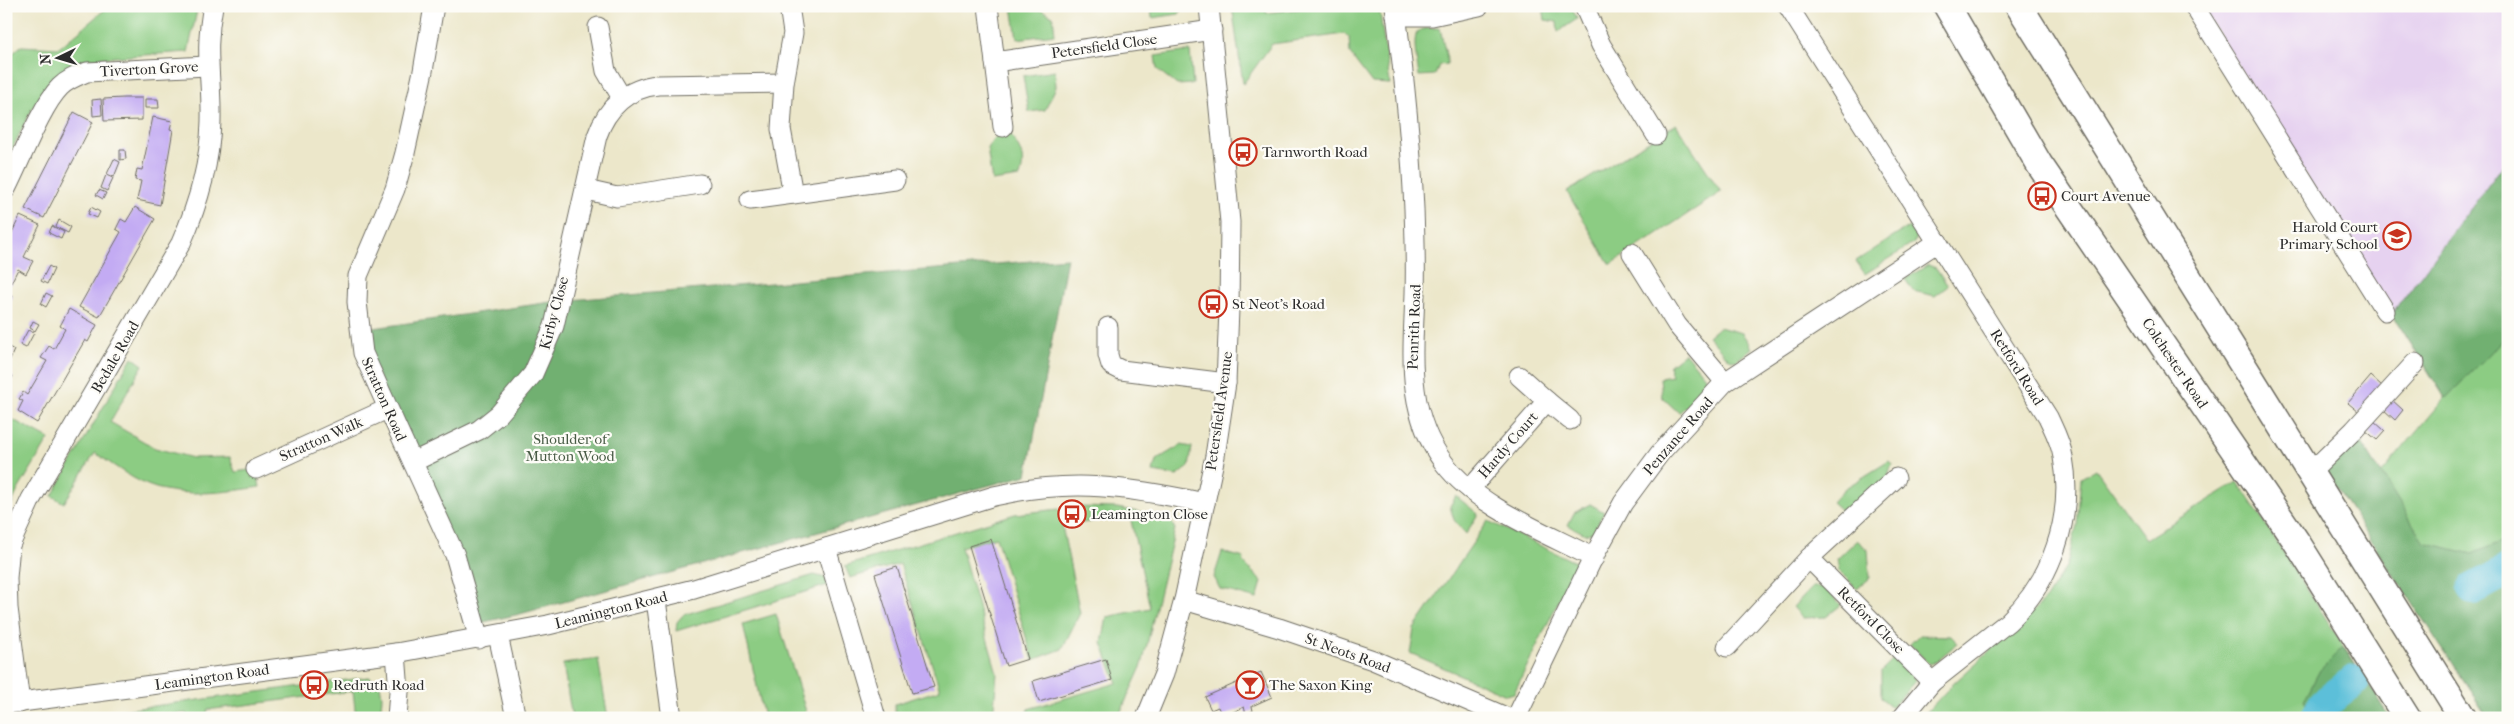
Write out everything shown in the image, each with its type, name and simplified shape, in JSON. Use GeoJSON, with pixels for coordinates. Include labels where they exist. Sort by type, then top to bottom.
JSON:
{"type":"FeatureCollection","features":[{"type":"Feature","properties":{"kind":"highway","name":"Colchester Road"},"geometry":{"type":"LineString","coordinates":[[1947,6],[2039,164],[2296,541],[2407,718]]}},
{"type":"Feature","properties":{"kind":"highway"},"geometry":{"type":"LineString","coordinates":[[2021,7],[2463,718]]}},
{"type":"Feature","properties":{"kind":"street","name":"Bedale Road"},"geometry":{"type":"LineString","coordinates":[[13,703],[7,578],[8,544],[31,499],[171,259],[191,219],[199,194],[211,121],[207,66],[208,34],[214,6]]}},
{"type":"Feature","properties":{"kind":"street","name":"Stratton Road"},"geometry":{"type":"LineString","coordinates":[[434,6],[423,71],[395,190],[358,276],[357,302],[363,353],[455,555],[479,639]]}},
{"type":"Feature","properties":{"kind":"street"},"geometry":{"type":"LineString","coordinates":[[789,6],[793,33],[784,83],[782,129],[793,194]]}},
{"type":"Feature","properties":{"kind":"street"},"geometry":{"type":"LineString","coordinates":[[988,6],[1003,126]]}},
{"type":"Feature","properties":{"kind":"street","name":"Petersfield Avenue"},"geometry":{"type":"LineString","coordinates":[[1146,718],[1164,674],[1184,600],[1205,503],[1226,382],[1230,309],[1230,222],[1209,6]]}},
{"type":"Feature","properties":{"kind":"street"},"geometry":{"type":"LineString","coordinates":[[1395,11],[1432,16],[1479,6]]}},
{"type":"Feature","properties":{"kind":"street"},"geometry":{"type":"LineString","coordinates":[[1584,6],[1601,45],[1656,136]]}},
{"type":"Feature","properties":{"kind":"street","name":"Retford Road"},"geometry":{"type":"LineString","coordinates":[[1788,6],[2048,417],[2063,456],[2066,507],[2054,553],[2037,588],[2019,612],[1966,657],[1932,682],[1902,718]]}},
{"type":"Feature","properties":{"kind":"street"},"geometry":{"type":"LineString","coordinates":[[2194,6],[2385,311]]}},
{"type":"Feature","properties":{"kind":"street","name":"Penrith Road"},"geometry":{"type":"LineString","coordinates":[[1395,11],[1408,113],[1414,208],[1415,290],[1412,373],[1422,422],[1444,463],[1470,489],[1497,508],[1594,558]]}},
{"type":"Feature","properties":{"kind":"street"},"geometry":{"type":"LineString","coordinates":[[598,27],[606,71],[622,98]]}},
{"type":"Feature","properties":{"kind":"street","name":"Petersfield Close"},"geometry":{"type":"LineString","coordinates":[[995,62],[1212,30]]}},
{"type":"Feature","properties":{"kind":"street","name":"Tiverton Grove"},"geometry":{"type":"LineString","coordinates":[[6,189],[48,104],[60,87],[73,77],[87,72],[207,66]]}},
{"type":"Feature","properties":{"kind":"street","name":"Kirby Close"},"geometry":{"type":"LineString","coordinates":[[413,462],[479,430],[499,414],[533,374],[554,326],[602,122],[622,98],[647,86],[658,84],[784,83]]}},
{"type":"Feature","properties":{"kind":"street"},"geometry":{"type":"LineString","coordinates":[[750,200],[895,180]]}},
{"type":"Feature","properties":{"kind":"street"},"geometry":{"type":"LineString","coordinates":[[586,190],[617,197],[700,184]]}},
{"type":"Feature","properties":{"kind":"street","name":"Penzance Road"},"geometry":{"type":"LineString","coordinates":[[1516,718],[1623,503],[1660,453],[1725,382],[1938,242]]}},
{"type":"Feature","properties":{"kind":"street"},"geometry":{"type":"LineString","coordinates":[[1632,252],[1677,325],[1725,382]]}},
{"type":"Feature","properties":{"kind":"street"},"geometry":{"type":"LineString","coordinates":[[1108,327],[1108,355],[1111,364],[1121,370],[1226,382]]}},
{"type":"Feature","properties":{"kind":"street"},"geometry":{"type":"LineString","coordinates":[[2310,473],[2354,430],[2415,363]]}},
{"type":"Feature","properties":{"kind":"street","name":"Hardy Court"},"geometry":{"type":"LineString","coordinates":[[1519,376],[1570,420]]}},
{"type":"Feature","properties":{"kind":"street","name":"Hardy Court"},"geometry":{"type":"LineString","coordinates":[[1470,489],[1547,401]]}},
{"type":"Feature","properties":{"kind":"street","name":"Stratton Walk"},"geometry":{"type":"LineString","coordinates":[[256,468],[387,409]]}},
{"type":"Feature","properties":{"kind":"street"},"geometry":{"type":"LineString","coordinates":[[1727,647],[1809,558],[1896,478]]}},
{"type":"Feature","properties":{"kind":"street","name":"Leamington Road"},"geometry":{"type":"LineString","coordinates":[[13,703],[396,653],[498,635],[656,600],[994,496],[1027,488],[1072,486],[1128,488],[1205,503]]}},
{"type":"Feature","properties":{"kind":"street"},"geometry":{"type":"LineString","coordinates":[[826,548],[876,718]]}},
{"type":"Feature","properties":{"kind":"street","name":"Retford Close"},"geometry":{"type":"LineString","coordinates":[[1809,558],[1932,682]]}},
{"type":"Feature","properties":{"kind":"street"},"geometry":{"type":"LineString","coordinates":[[656,600],[672,718]]}},
{"type":"Feature","properties":{"kind":"street","name":"St Neots Road"},"geometry":{"type":"LineString","coordinates":[[1184,600],[1279,628],[1373,660],[1508,718]]}},
{"type":"Feature","properties":{"kind":"street"},"geometry":{"type":"LineString","coordinates":[[498,635],[516,718]]}},
{"type":"Feature","properties":{"kind":"street"},"geometry":{"type":"LineString","coordinates":[[396,653],[399,692],[397,718]]}},
{"type":"Feature","properties":{"kind":"shaded area","name":"Harold Court Primary School"},"geometry":{"type":"Polygon","coordinates":[[[2201,6],[2508,6],[2508,159],[2392,314],[2201,6]]]}},
{"type":"Feature","properties":{"kind":"green space"},"geometry":{"type":"Polygon","coordinates":[[[109,6],[198,6],[188,52],[86,59],[71,66],[58,76],[37,101],[6,161],[6,136],[8,133],[6,131],[6,48],[12,54],[21,46],[59,48],[109,6]]]}},
{"type":"Feature","properties":{"kind":"green space"},"geometry":{"type":"Polygon","coordinates":[[[1012,6],[1034,6],[1053,16],[1055,34],[1017,39],[1012,6]]]}},
{"type":"Feature","properties":{"kind":"green space"},"geometry":{"type":"Polygon","coordinates":[[[1151,6],[1184,7],[1179,14],[1152,18],[1151,6]]]}},
{"type":"Feature","properties":{"kind":"green space"},"geometry":{"type":"Polygon","coordinates":[[[1232,6],[1266,6],[1266,13],[1322,6],[1379,6],[1390,84],[1372,83],[1350,54],[1349,37],[1344,34],[1272,44],[1243,84],[1232,6]]]}},
{"type":"Feature","properties":{"kind":"green space"},"geometry":{"type":"Polygon","coordinates":[[[1543,6],[1571,6],[1577,19],[1558,32],[1557,22],[1545,20],[1543,6]]]}},
{"type":"Feature","properties":{"kind":"green space"},"geometry":{"type":"Polygon","coordinates":[[[1440,28],[1448,64],[1439,65],[1435,75],[1419,76],[1415,44],[1417,33],[1424,29],[1440,28]]]}},
{"type":"Feature","properties":{"kind":"green space"},"geometry":{"type":"Polygon","coordinates":[[[1190,51],[1193,84],[1177,85],[1157,69],[1155,56],[1190,51]]]}},
{"type":"Feature","properties":{"kind":"green space"},"geometry":{"type":"Polygon","coordinates":[[[1055,71],[1056,87],[1045,110],[1029,112],[1023,76],[1055,71]]]}},
{"type":"Feature","properties":{"kind":"green space"},"geometry":{"type":"Polygon","coordinates":[[[1676,124],[1721,192],[1610,265],[1567,192],[1676,124]]]}},
{"type":"Feature","properties":{"kind":"green space"},"geometry":{"type":"Polygon","coordinates":[[[1002,129],[1007,129],[1018,146],[1022,156],[1022,169],[1020,177],[992,181],[987,148],[1002,129]]]}},
{"type":"Feature","properties":{"kind":"green space"},"geometry":{"type":"Polygon","coordinates":[[[2508,159],[2508,718],[2488,718],[2320,463],[2381,474],[2445,398],[2392,314],[2508,159]]]}},
{"type":"Feature","properties":{"kind":"green space"},"geometry":{"type":"Polygon","coordinates":[[[2508,159],[2508,335],[2446,398],[2392,314],[2508,159]]]}},
{"type":"Feature","properties":{"kind":"green space"},"geometry":{"type":"Polygon","coordinates":[[[1909,227],[1916,237],[1914,243],[1865,274],[1856,261],[1909,227]]]}},
{"type":"Feature","properties":{"kind":"green space","name":"Shoulder of Mutton Wood"},"geometry":{"type":"Polygon","coordinates":[[[1067,258],[1027,475],[520,614],[475,624],[359,327],[374,328],[558,301],[1067,258]]]}},
{"type":"Feature","properties":{"kind":"green space"},"geometry":{"type":"Polygon","coordinates":[[[1928,265],[1936,268],[1948,286],[1935,296],[1913,291],[1905,279],[1928,265]]]}},
{"type":"Feature","properties":{"kind":"green space"},"geometry":{"type":"Polygon","coordinates":[[[1719,327],[1742,333],[1752,348],[1736,361],[1729,359],[1708,336],[1719,327]]]}},
{"type":"Feature","properties":{"kind":"green space"},"geometry":{"type":"Polygon","coordinates":[[[1685,353],[1705,377],[1705,386],[1679,413],[1662,397],[1660,378],[1672,376],[1669,366],[1685,353]]]}},
{"type":"Feature","properties":{"kind":"green space"},"geometry":{"type":"Polygon","coordinates":[[[132,357],[143,365],[110,422],[155,448],[193,458],[230,457],[235,472],[256,469],[260,487],[208,493],[169,491],[140,482],[95,453],[64,503],[52,496],[132,357]]]}},
{"type":"Feature","properties":{"kind":"green space"},"geometry":{"type":"Polygon","coordinates":[[[6,416],[49,439],[18,490],[6,516],[6,416]]]}},
{"type":"Feature","properties":{"kind":"green space"},"geometry":{"type":"Polygon","coordinates":[[[2354,430],[2424,542],[2472,554],[2508,539],[2508,620],[2505,623],[2508,629],[2508,718],[2488,718],[2320,463],[2354,430]]]}},
{"type":"Feature","properties":{"kind":"green space"},"geometry":{"type":"Polygon","coordinates":[[[1181,445],[1192,447],[1189,467],[1177,476],[1153,472],[1156,460],[1181,445]]]}},
{"type":"Feature","properties":{"kind":"green space"},"geometry":{"type":"Polygon","coordinates":[[[1889,461],[1892,464],[1883,489],[1851,519],[1832,502],[1844,489],[1889,461]]]}},
{"type":"Feature","properties":{"kind":"green space"},"geometry":{"type":"Polygon","coordinates":[[[2096,469],[2146,539],[2238,482],[2390,718],[1921,718],[1952,685],[2046,599],[2067,565],[2077,525],[2081,478],[2096,469]]]}},
{"type":"Feature","properties":{"kind":"green space"},"geometry":{"type":"Polygon","coordinates":[[[1456,496],[1478,514],[1466,534],[1454,520],[1450,506],[1456,496]]]}},
{"type":"Feature","properties":{"kind":"green space"},"geometry":{"type":"Polygon","coordinates":[[[1590,504],[1604,512],[1593,532],[1585,534],[1568,525],[1574,513],[1590,504]]]}},
{"type":"Feature","properties":{"kind":"green space"},"geometry":{"type":"Polygon","coordinates":[[[1077,507],[1117,508],[1169,518],[1175,529],[1142,665],[1118,718],[1028,718],[1028,709],[1117,683],[1102,643],[1107,617],[1150,608],[1130,516],[1062,526],[1080,613],[1062,649],[1033,660],[996,537],[961,547],[997,673],[993,718],[895,718],[895,704],[940,690],[900,564],[850,578],[845,566],[1015,514],[1077,507]]]}},
{"type":"Feature","properties":{"kind":"green space"},"geometry":{"type":"Polygon","coordinates":[[[1488,521],[1577,563],[1514,693],[1506,695],[1410,653],[1414,629],[1488,521]]]}},
{"type":"Feature","properties":{"kind":"green space"},"geometry":{"type":"Polygon","coordinates":[[[1857,540],[1868,550],[1870,578],[1857,589],[1839,571],[1837,559],[1857,540]]]}},
{"type":"Feature","properties":{"kind":"green space"},"geometry":{"type":"Polygon","coordinates":[[[1222,552],[1244,558],[1243,562],[1262,582],[1257,599],[1220,589],[1214,577],[1222,552]]]}},
{"type":"Feature","properties":{"kind":"green space"},"geometry":{"type":"Polygon","coordinates":[[[814,575],[826,578],[828,585],[676,631],[677,622],[683,615],[814,575]]]}},
{"type":"Feature","properties":{"kind":"green space"},"geometry":{"type":"Polygon","coordinates":[[[1812,587],[1824,587],[1841,605],[1826,617],[1803,618],[1793,607],[1812,587]]]}},
{"type":"Feature","properties":{"kind":"green space"},"geometry":{"type":"Polygon","coordinates":[[[776,614],[808,718],[764,718],[743,624],[776,614]]]}},
{"type":"Feature","properties":{"kind":"green space"},"geometry":{"type":"Polygon","coordinates":[[[1919,635],[1951,636],[1958,643],[1935,662],[1929,664],[1910,644],[1919,635]]]}},
{"type":"Feature","properties":{"kind":"green space"},"geometry":{"type":"Polygon","coordinates":[[[2343,647],[2390,718],[2313,718],[2304,700],[2320,670],[2343,647]]]}},
{"type":"Feature","properties":{"kind":"green space"},"geometry":{"type":"Polygon","coordinates":[[[1895,657],[1916,680],[1892,707],[1881,698],[1881,671],[1895,657]]]}},
{"type":"Feature","properties":{"kind":"green space"},"geometry":{"type":"Polygon","coordinates":[[[598,659],[608,718],[572,718],[563,664],[598,659]]]}},
{"type":"Feature","properties":{"kind":"green space"},"geometry":{"type":"Polygon","coordinates":[[[369,677],[380,684],[382,697],[380,718],[356,718],[353,691],[207,710],[208,718],[187,718],[186,713],[147,718],[65,718],[369,677]]]}},
{"type":"Feature","properties":{"kind":"building"},"geometry":{"type":"Polygon","coordinates":[[[142,98],[142,120],[104,121],[103,99],[142,98]]]}},
{"type":"Feature","properties":{"kind":"building"},"geometry":{"type":"Polygon","coordinates":[[[101,99],[102,115],[93,116],[92,100],[101,99]]]}},
{"type":"Feature","properties":{"kind":"building"},"geometry":{"type":"Polygon","coordinates":[[[145,99],[158,99],[159,108],[145,108],[145,99]]]}},
{"type":"Feature","properties":{"kind":"building"},"geometry":{"type":"Polygon","coordinates":[[[74,112],[93,122],[44,218],[25,209],[74,112]]]}},
{"type":"Feature","properties":{"kind":"building"},"geometry":{"type":"Polygon","coordinates":[[[153,117],[172,121],[170,129],[173,130],[160,205],[137,200],[141,181],[135,180],[137,169],[142,170],[153,117]]]}},
{"type":"Feature","properties":{"kind":"building"},"geometry":{"type":"Polygon","coordinates":[[[120,150],[125,150],[126,159],[120,160],[120,150]]]}},
{"type":"Feature","properties":{"kind":"building"},"geometry":{"type":"Polygon","coordinates":[[[114,159],[120,162],[114,177],[107,174],[114,159]]]}},
{"type":"Feature","properties":{"kind":"building"},"geometry":{"type":"Polygon","coordinates":[[[106,175],[113,178],[107,191],[101,188],[106,175]]]}},
{"type":"Feature","properties":{"kind":"building"},"geometry":{"type":"Polygon","coordinates":[[[99,190],[106,193],[103,199],[96,195],[99,190]]]}},
{"type":"Feature","properties":{"kind":"building"},"geometry":{"type":"Polygon","coordinates":[[[91,207],[100,212],[97,218],[88,214],[91,207]]]}},
{"type":"Feature","properties":{"kind":"building"},"geometry":{"type":"Polygon","coordinates":[[[135,207],[155,219],[99,317],[79,307],[121,232],[116,229],[121,219],[126,222],[135,207]]]}},
{"type":"Feature","properties":{"kind":"building"},"geometry":{"type":"Polygon","coordinates":[[[20,216],[40,225],[24,257],[33,261],[26,274],[18,269],[10,285],[6,283],[6,245],[20,216]]]}},
{"type":"Feature","properties":{"kind":"building"},"geometry":{"type":"Polygon","coordinates":[[[59,220],[71,227],[68,233],[56,227],[59,220]]]}},
{"type":"Feature","properties":{"kind":"building"},"geometry":{"type":"Polygon","coordinates":[[[52,226],[64,232],[61,239],[49,233],[52,226]]]}},
{"type":"Feature","properties":{"kind":"building"},"geometry":{"type":"Polygon","coordinates":[[[49,266],[54,269],[47,284],[41,281],[49,266]]]}},
{"type":"Feature","properties":{"kind":"building"},"geometry":{"type":"Polygon","coordinates":[[[6,286],[9,287],[7,293],[13,296],[6,310],[6,286]]]}},
{"type":"Feature","properties":{"kind":"building"},"geometry":{"type":"Polygon","coordinates":[[[46,293],[52,296],[46,307],[41,304],[46,293]]]}},
{"type":"Feature","properties":{"kind":"building"},"geometry":{"type":"Polygon","coordinates":[[[69,309],[97,325],[88,342],[85,340],[37,423],[18,411],[23,401],[19,399],[23,392],[27,395],[47,361],[41,358],[49,346],[54,349],[65,329],[60,326],[69,309]]]}},
{"type":"Feature","properties":{"kind":"building"},"geometry":{"type":"Polygon","coordinates":[[[33,321],[39,324],[35,331],[30,328],[33,321]]]}},
{"type":"Feature","properties":{"kind":"building"},"geometry":{"type":"Polygon","coordinates":[[[28,330],[34,333],[26,348],[20,345],[28,330]]]}},
{"type":"Feature","properties":{"kind":"building"},"geometry":{"type":"Polygon","coordinates":[[[9,347],[14,350],[8,364],[6,352],[9,347]]]}},
{"type":"Feature","properties":{"kind":"building"},"geometry":{"type":"Polygon","coordinates":[[[6,372],[13,376],[10,382],[6,379],[6,372]]]}},
{"type":"Feature","properties":{"kind":"building"},"geometry":{"type":"Polygon","coordinates":[[[2371,376],[2382,386],[2359,412],[2348,403],[2371,376]]]}},
{"type":"Feature","properties":{"kind":"building"},"geometry":{"type":"Polygon","coordinates":[[[2391,399],[2403,410],[2395,420],[2383,409],[2391,399]]]}},
{"type":"Feature","properties":{"kind":"building"},"geometry":{"type":"Polygon","coordinates":[[[2373,420],[2385,431],[2377,440],[2365,430],[2373,420]]]}},
{"type":"Feature","properties":{"kind":"building"},"geometry":{"type":"Polygon","coordinates":[[[991,539],[1028,659],[1006,666],[969,546],[991,539]]]}},
{"type":"Feature","properties":{"kind":"building"},"geometry":{"type":"Polygon","coordinates":[[[897,567],[934,687],[912,693],[875,574],[897,567]]]}},
{"type":"Feature","properties":{"kind":"building"},"geometry":{"type":"Polygon","coordinates":[[[1106,659],[1112,680],[1039,702],[1033,681],[1106,659]]]}},
{"type":"Feature","properties":{"kind":"building","name":"The Saxon King"},"geometry":{"type":"Polygon","coordinates":[[[1261,672],[1272,697],[1252,706],[1253,711],[1246,714],[1244,707],[1222,717],[1218,707],[1211,710],[1205,697],[1261,672]]]}},
{"type":"Feature","properties":{"kind":"building"},"geometry":{"type":"Polygon","coordinates":[[[1001,714],[1023,716],[1023,718],[1000,718],[1001,714]]]}},
{"type":"Feature","properties":{"kind":"waterway"},"geometry":{"type":"LineString","coordinates":[[2473,589],[2508,570]]}},
{"type":"Feature","properties":{"kind":"waterway"},"geometry":{"type":"LineString","coordinates":[[2316,718],[2324,704],[2354,681]]}},
{"type":"Feature","properties":{"kind":"place","name":"Tarnworth Road"},"geometry":{"type":"Point","coordinates":[1243,152]}},
{"type":"Feature","properties":{"kind":"place","name":"Court Avenue"},"geometry":{"type":"Point","coordinates":[2042,196]}},
{"type":"Feature","properties":{"kind":"place","name":"Harold Court Primary School"},"geometry":{"type":"Point","coordinates":[2397,236]}},
{"type":"Feature","properties":{"kind":"place","name":"St Neot's Road"},"geometry":{"type":"Point","coordinates":[1213,304]}},
{"type":"Feature","properties":{"kind":"place","name":"Leamington Close"},"geometry":{"type":"Point","coordinates":[1072,514]}},
{"type":"Feature","properties":{"kind":"place","name":"Redruth Road"},"geometry":{"type":"Point","coordinates":[314,685]}},
{"type":"Feature","properties":{"kind":"place","name":"The Saxon King"},"geometry":{"type":"Point","coordinates":[1250,685]}}]}
